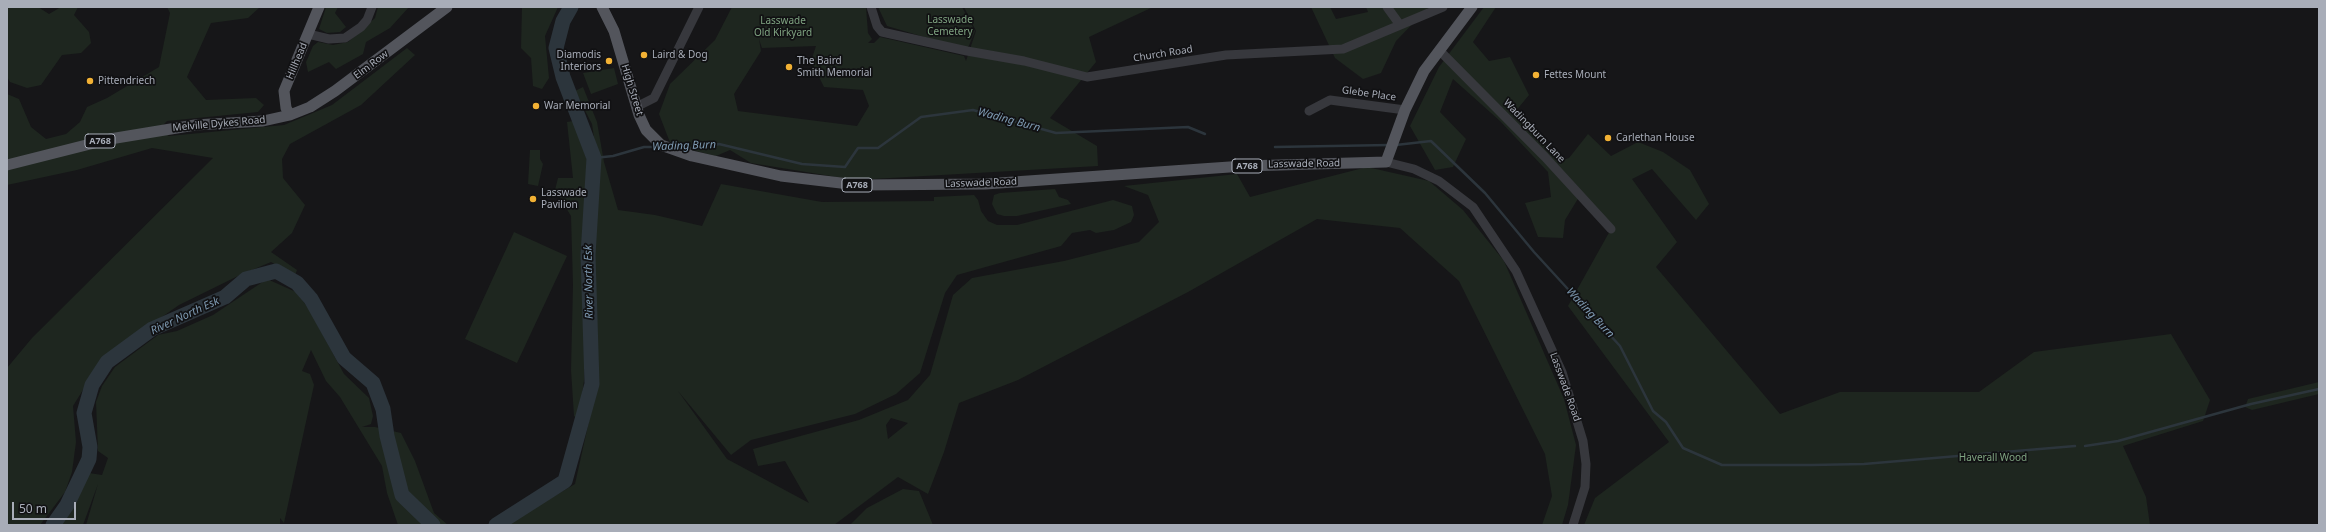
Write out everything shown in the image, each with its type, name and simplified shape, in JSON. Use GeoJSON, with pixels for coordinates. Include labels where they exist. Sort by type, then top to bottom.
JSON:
{"type":"FeatureCollection","features":[{"type":"Feature","properties":{"kind":"main road","name":"Hillhead"},"geometry":{"type":"LineString","coordinates":[[290,115],[286,108],[284,91],[318,7]]}},
{"type":"Feature","properties":{"kind":"main road","name":"Elm Row"},"geometry":{"type":"LineString","coordinates":[[290,115],[310,107],[335,91],[447,7]]}},
{"type":"Feature","properties":{"kind":"main road"},"geometry":{"type":"LineString","coordinates":[[1386,162],[1405,110],[1424,71],[1472,7]]}},
{"type":"Feature","properties":{"kind":"main road","name":"High Street"},"geometry":{"type":"LineString","coordinates":[[605,8],[640,105],[646,130],[661,145],[676,152],[731,166]]}},
{"type":"Feature","properties":{"kind":"main road","name":"Melville Dykes Road"},"geometry":{"type":"LineString","coordinates":[[7,165],[110,139],[194,125],[256,122],[290,115]]}},
{"type":"Feature","properties":{"kind":"main road","name":"Lasswade Road"},"geometry":{"type":"LineString","coordinates":[[731,166],[781,176],[858,185],[985,184],[1244,166],[1386,162]]}},
{"type":"Feature","properties":{"kind":"street"},"geometry":{"type":"LineString","coordinates":[[308,34],[329,39],[345,38],[361,27],[367,20],[372,7]]}},
{"type":"Feature","properties":{"kind":"street"},"geometry":{"type":"LineString","coordinates":[[640,105],[654,98],[699,7]]}},
{"type":"Feature","properties":{"kind":"street","name":"Church Road"},"geometry":{"type":"LineString","coordinates":[[871,7],[877,26],[882,32],[967,51],[1024,61],[1087,77],[1226,55],[1343,49],[1444,7]]}},
{"type":"Feature","properties":{"kind":"street"},"geometry":{"type":"LineString","coordinates":[[1387,7],[1400,25]]}},
{"type":"Feature","properties":{"kind":"street","name":"Wadingburn Lane"},"geometry":{"type":"LineString","coordinates":[[1439,50],[1545,157],[1611,229]]}},
{"type":"Feature","properties":{"kind":"street","name":"Glebe Place"},"geometry":{"type":"LineString","coordinates":[[1309,111],[1330,100],[1405,110]]}},
{"type":"Feature","properties":{"kind":"street","name":"Lasswade Road"},"geometry":{"type":"LineString","coordinates":[[1386,162],[1414,169],[1439,180],[1472,207],[1516,271],[1562,372],[1583,441],[1586,464],[1584,487],[1573,525]]}},
{"type":"Feature","properties":{"kind":"green space"},"geometry":{"type":"Polygon","coordinates":[[[7,7],[38,7],[49,14],[61,7],[78,7],[74,15],[89,32],[91,43],[81,53],[62,55],[41,85],[27,88],[10,82],[7,77],[7,7]]]}},
{"type":"Feature","properties":{"kind":"green space"},"geometry":{"type":"Polygon","coordinates":[[[167,7],[260,7],[248,18],[211,23],[187,77],[206,100],[256,98],[264,105],[258,112],[167,121],[158,130],[169,136],[284,125],[332,105],[407,48],[415,55],[361,105],[290,144],[282,159],[283,178],[305,205],[292,233],[271,252],[297,270],[295,275],[271,262],[240,275],[179,305],[102,359],[73,406],[76,442],[72,472],[65,492],[40,525],[7,525],[7,368],[32,338],[213,158],[152,148],[77,170],[7,185],[7,94],[19,99],[31,127],[46,139],[66,134],[80,122],[87,107],[107,98],[159,67],[170,13],[167,7]]]}},
{"type":"Feature","properties":{"kind":"green space"},"geometry":{"type":"Polygon","coordinates":[[[326,7],[338,7],[335,13],[346,27],[340,32],[327,33],[319,29],[326,7]]]}},
{"type":"Feature","properties":{"kind":"green space"},"geometry":{"type":"Polygon","coordinates":[[[378,7],[409,7],[390,28],[366,42],[363,54],[336,69],[329,62],[308,72],[306,62],[313,46],[318,42],[333,45],[348,42],[375,18],[378,7]]]}},
{"type":"Feature","properties":{"kind":"green space"},"geometry":{"type":"Polygon","coordinates":[[[522,7],[558,7],[545,36],[549,78],[542,89],[533,86],[531,58],[521,48],[522,7]]]}},
{"type":"Feature","properties":{"kind":"green space","name":"Lasswade Old Kirkyard"},"geometry":{"type":"Polygon","coordinates":[[[732,7],[866,7],[868,33],[872,39],[868,43],[874,43],[880,37],[964,56],[966,61],[976,31],[964,7],[1153,7],[1089,37],[1096,62],[1050,118],[1097,146],[1098,166],[855,180],[751,163],[730,150],[716,156],[671,145],[659,114],[670,84],[715,40],[732,7]],[[759,39],[761,51],[734,94],[738,111],[857,126],[869,106],[863,90],[824,87],[811,61],[816,46],[762,48],[759,39]]]}},
{"type":"Feature","properties":{"kind":"green space","name":"Lasswade Cemetery"},"geometry":{"type":"Polygon","coordinates":[[[878,7],[962,7],[975,31],[968,48],[948,44],[887,26],[878,7]]]}},
{"type":"Feature","properties":{"kind":"green space"},"geometry":{"type":"Polygon","coordinates":[[[1311,7],[1330,7],[1336,19],[1368,12],[1366,7],[1429,7],[1396,41],[1381,73],[1363,79],[1335,58],[1311,7]]]}},
{"type":"Feature","properties":{"kind":"green space","name":"Haverall Wood"},"geometry":{"type":"Polygon","coordinates":[[[1484,7],[1496,7],[1473,42],[1489,61],[1510,57],[1529,95],[1515,112],[1560,161],[1569,158],[1588,134],[1611,156],[1638,142],[1663,152],[1690,170],[1709,204],[1696,220],[1652,169],[1632,179],[1677,242],[1656,267],[1780,414],[1840,392],[1979,392],[2034,352],[2171,334],[2210,400],[2203,421],[2123,446],[2146,497],[2150,525],[1584,525],[1595,498],[1669,442],[1568,306],[1611,229],[1579,197],[1565,220],[1563,238],[1538,237],[1525,203],[1551,197],[1548,172],[1500,121],[1453,79],[1440,112],[1466,139],[1453,167],[1435,170],[1410,126],[1439,67],[1484,7]]]}},
{"type":"Feature","properties":{"kind":"green space"},"geometry":{"type":"Polygon","coordinates":[[[614,68],[618,84],[591,94],[583,73],[614,68]]]}},
{"type":"Feature","properties":{"kind":"green space"},"geometry":{"type":"Polygon","coordinates":[[[583,87],[597,122],[604,162],[618,210],[655,215],[702,226],[721,184],[822,202],[934,201],[934,197],[974,195],[978,200],[981,211],[988,221],[997,225],[1017,225],[1113,200],[1132,206],[1134,215],[1131,222],[1114,230],[1096,233],[1090,230],[1072,233],[1061,246],[957,275],[945,293],[920,373],[896,394],[855,414],[751,440],[731,455],[678,391],[727,459],[809,503],[785,461],[758,466],[753,449],[859,420],[908,400],[930,375],[953,295],[972,278],[1064,261],[1139,242],[1159,222],[1148,195],[1124,186],[1237,174],[1250,197],[1367,167],[1429,181],[1463,210],[1504,261],[1564,399],[1576,445],[1568,505],[1562,525],[1542,525],[1552,496],[1545,454],[1459,281],[1400,228],[1317,219],[1188,292],[1018,380],[959,403],[944,452],[928,494],[898,477],[834,525],[504,525],[575,484],[597,385],[593,261],[599,171],[592,124],[575,91],[583,87]],[[891,418],[886,425],[888,439],[908,423],[891,418]]]}},
{"type":"Feature","properties":{"kind":"green space"},"geometry":{"type":"Polygon","coordinates":[[[573,121],[587,159],[584,380],[579,420],[574,416],[571,370],[573,285],[571,216],[555,190],[558,178],[573,178],[567,122],[573,121]]]}},
{"type":"Feature","properties":{"kind":"green space"},"geometry":{"type":"Polygon","coordinates":[[[530,150],[540,150],[540,159],[543,164],[538,186],[528,184],[530,150]]]}},
{"type":"Feature","properties":{"kind":"green space"},"geometry":{"type":"Polygon","coordinates":[[[1055,189],[1059,197],[1068,200],[1071,204],[1017,216],[1004,216],[997,214],[992,204],[994,195],[1000,193],[1055,189]]]}},
{"type":"Feature","properties":{"kind":"green space"},"geometry":{"type":"Polygon","coordinates":[[[514,232],[567,256],[517,363],[465,339],[514,232]]]}},
{"type":"Feature","properties":{"kind":"green space"},"geometry":{"type":"Polygon","coordinates":[[[267,279],[296,292],[309,309],[344,374],[369,398],[373,416],[371,424],[362,427],[375,427],[401,433],[415,461],[434,513],[448,525],[398,525],[387,493],[382,466],[340,397],[326,381],[311,350],[302,371],[310,374],[314,385],[284,523],[280,518],[280,525],[86,525],[98,484],[83,525],[61,525],[71,512],[89,473],[102,475],[108,458],[98,451],[96,402],[102,386],[115,367],[158,335],[177,331],[213,315],[267,279]]]}},
{"type":"Feature","properties":{"kind":"green space"},"geometry":{"type":"Polygon","coordinates":[[[2319,382],[2319,394],[2252,410],[2245,407],[2248,399],[2319,382]]]}},
{"type":"Feature","properties":{"kind":"green space"},"geometry":{"type":"Polygon","coordinates":[[[903,489],[919,491],[933,525],[850,525],[867,508],[903,489]]]}},
{"type":"Feature","properties":{"kind":"waterway","name":"River North Esk"},"geometry":{"type":"LineString","coordinates":[[496,525],[565,481],[592,384],[588,255],[594,158],[563,77],[556,48],[563,21],[571,7]]}},
{"type":"Feature","properties":{"kind":"waterway","name":"Wading Burn"},"geometry":{"type":"LineString","coordinates":[[683,148],[699,148],[719,144],[802,164],[845,167],[858,148],[878,148],[921,117],[973,110],[1056,133],[1188,127],[1205,134]]}},
{"type":"Feature","properties":{"kind":"waterway","name":"Wading Burn"},"geometry":{"type":"LineString","coordinates":[[1396,145],[1431,141],[1485,193],[1534,252],[1620,346],[1653,411],[1666,422],[1683,448],[1722,465],[1812,465],[1864,464],[2075,446]]}},
{"type":"Feature","properties":{"kind":"waterway","name":"Wading Burn"},"geometry":{"type":"LineString","coordinates":[[1275,147],[1389,145]]}},
{"type":"Feature","properties":{"kind":"waterway","name":"Wading Burn"},"geometry":{"type":"LineString","coordinates":[[594,158],[613,156],[644,147],[658,147]]}},
{"type":"Feature","properties":{"kind":"waterway","name":"River North Esk"},"geometry":{"type":"LineString","coordinates":[[53,525],[67,505],[89,459],[90,447],[84,413],[92,385],[107,362],[152,329],[225,297],[246,279],[276,271],[297,283],[311,299],[344,358],[373,383],[383,409],[387,436],[402,495],[433,525]]}},
{"type":"Feature","properties":{"kind":"waterway"},"geometry":{"type":"LineString","coordinates":[[2085,446],[2118,441],[2251,404],[2319,389]]}},
{"type":"Feature","properties":{"kind":"place","name":"Laird & Dog"},"geometry":{"type":"Point","coordinates":[644,55]}},
{"type":"Feature","properties":{"kind":"place","name":"Diamodis Interiors"},"geometry":{"type":"Point","coordinates":[609,61]}},
{"type":"Feature","properties":{"kind":"place","name":"The Baird Smith Memorial"},"geometry":{"type":"Point","coordinates":[789,67]}},
{"type":"Feature","properties":{"kind":"place","name":"Fettes Mount"},"geometry":{"type":"Point","coordinates":[1536,75]}},
{"type":"Feature","properties":{"kind":"place","name":"Pittendriech"},"geometry":{"type":"Point","coordinates":[90,81]}},
{"type":"Feature","properties":{"kind":"place","name":"War Memorial"},"geometry":{"type":"Point","coordinates":[536,106]}},
{"type":"Feature","properties":{"kind":"place","name":"Carlethan House"},"geometry":{"type":"Point","coordinates":[1608,138]}},
{"type":"Feature","properties":{"kind":"place","name":"Lasswade Pavilion"},"geometry":{"type":"Point","coordinates":[533,199]}}]}
